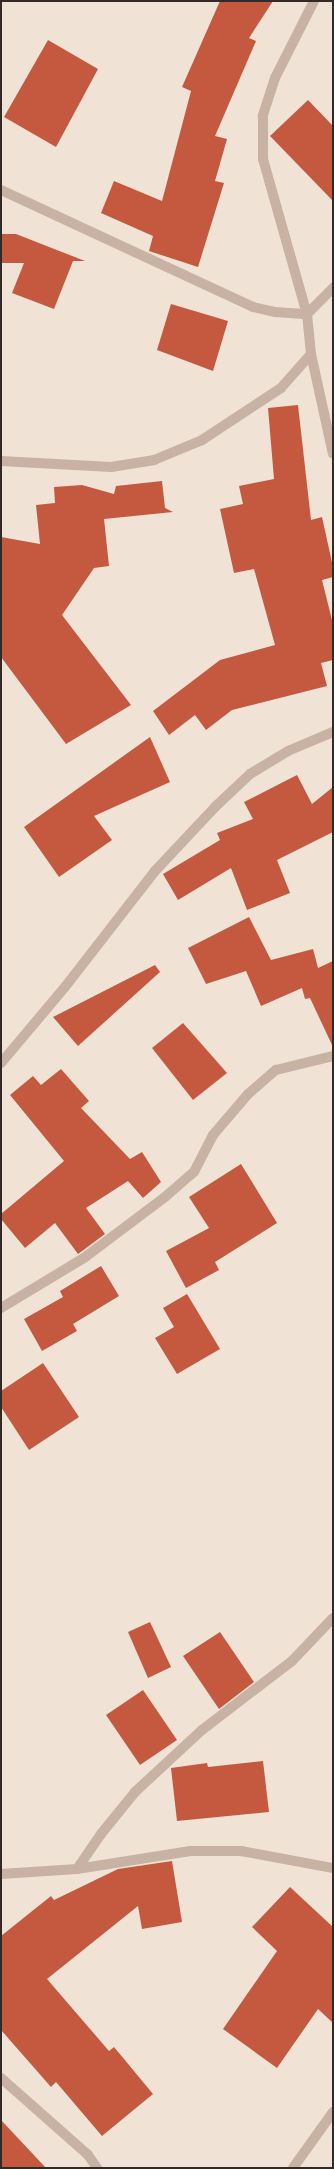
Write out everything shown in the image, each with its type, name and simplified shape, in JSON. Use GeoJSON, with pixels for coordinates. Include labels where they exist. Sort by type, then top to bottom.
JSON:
{"type":"FeatureCollection","features":[{"type":"Feature","properties":{"kind":"street"},"geometry":{"type":"LineString","coordinates":[[314,1],[275,78],[263,116],[263,159],[307,314],[312,354],[333,454]]}},
{"type":"Feature","properties":{"kind":"street"},"geometry":{"type":"LineString","coordinates":[[1,190],[253,307],[275,312],[307,314],[333,288]]}},
{"type":"Feature","properties":{"kind":"street"},"geometry":{"type":"LineString","coordinates":[[1,461],[111,468],[154,460],[202,440],[281,388],[312,354]]}},
{"type":"Feature","properties":{"kind":"street"},"geometry":{"type":"LineString","coordinates":[[1,1063],[65,988],[155,871],[215,807],[250,774],[288,751],[333,732]]}},
{"type":"Feature","properties":{"kind":"street"},"geometry":{"type":"LineString","coordinates":[[1,1308],[84,1258],[166,1197],[194,1172],[213,1134],[243,1100],[276,1070],[333,1056]]}},
{"type":"Feature","properties":{"kind":"street"},"geometry":{"type":"LineString","coordinates":[[77,1869],[100,1834],[135,1792],[202,1730],[292,1661],[333,1618]]}},
{"type":"Feature","properties":{"kind":"street"},"geometry":{"type":"LineString","coordinates":[[1,1874],[77,1869],[191,1851],[241,1851],[333,1868]]}},
{"type":"Feature","properties":{"kind":"street"},"geometry":{"type":"LineString","coordinates":[[1,2078],[88,2155],[97,2168]]}},
{"type":"Feature","properties":{"kind":"street"},"geometry":{"type":"LineString","coordinates":[[293,2168],[333,2112]]}},
{"type":"Feature","properties":{"kind":"building"},"geometry":{"type":"Polygon","coordinates":[[[220,1],[273,1],[249,38],[256,41],[215,136],[227,139],[215,181],[224,183],[198,267],[149,251],[153,236],[101,213],[114,181],[162,201],[191,91],[182,87],[220,1]]]}},
{"type":"Feature","properties":{"kind":"building"},"geometry":{"type":"Polygon","coordinates":[[[48,40],[98,69],[56,147],[4,117],[48,40]]]}},
{"type":"Feature","properties":{"kind":"building"},"geometry":{"type":"Polygon","coordinates":[[[308,100],[333,126],[333,201],[270,136],[308,100]]]}},
{"type":"Feature","properties":{"kind":"building"},"geometry":{"type":"Polygon","coordinates":[[[1,234],[16,234],[85,261],[73,261],[54,309],[12,293],[24,263],[1,263],[1,234]]]}},
{"type":"Feature","properties":{"kind":"building"},"geometry":{"type":"Polygon","coordinates":[[[171,304],[228,321],[213,371],[157,350],[171,304]]]}},
{"type":"Feature","properties":{"kind":"building"},"geometry":{"type":"Polygon","coordinates":[[[298,405],[311,520],[322,517],[333,567],[333,577],[322,580],[333,624],[333,660],[321,663],[327,686],[232,710],[206,730],[195,715],[169,735],[153,711],[220,660],[275,645],[254,569],[234,573],[220,509],[243,504],[239,486],[274,479],[268,408],[298,405]]]}},
{"type":"Feature","properties":{"kind":"building"},"geometry":{"type":"Polygon","coordinates":[[[162,481],[165,508],[173,512],[104,519],[109,566],[94,568],[62,615],[131,705],[66,744],[1,657],[1,537],[40,544],[36,505],[55,503],[54,487],[82,485],[114,494],[116,486],[162,481]]]}},
{"type":"Feature","properties":{"kind":"building"},"geometry":{"type":"Polygon","coordinates":[[[150,737],[170,782],[94,816],[112,840],[59,877],[24,827],[150,737]]]}},
{"type":"Feature","properties":{"kind":"building"},"geometry":{"type":"Polygon","coordinates":[[[297,775],[312,804],[333,787],[333,832],[277,860],[290,893],[247,910],[231,868],[178,900],[163,874],[220,840],[217,833],[253,819],[244,802],[297,775]]]}},
{"type":"Feature","properties":{"kind":"building"},"geometry":{"type":"Polygon","coordinates":[[[249,917],[271,960],[313,949],[318,968],[333,961],[333,1047],[310,998],[305,999],[302,988],[261,1006],[246,971],[206,984],[188,948],[249,917]]]}},
{"type":"Feature","properties":{"kind":"building"},"geometry":{"type":"Polygon","coordinates":[[[155,965],[160,972],[78,1046],[53,1017],[155,965]]]}},
{"type":"Feature","properties":{"kind":"building"},"geometry":{"type":"Polygon","coordinates":[[[183,1023],[227,1073],[193,1100],[152,1048],[183,1023]]]}},
{"type":"Feature","properties":{"kind":"building"},"geometry":{"type":"Polygon","coordinates":[[[61,1069],[89,1101],[81,1108],[130,1159],[142,1152],[161,1182],[143,1198],[128,1181],[86,1208],[105,1234],[78,1254],[55,1223],[25,1248],[1,1219],[1,1214],[64,1161],[10,1095],[33,1076],[41,1085],[61,1069]]]}},
{"type":"Feature","properties":{"kind":"building"},"geometry":{"type":"Polygon","coordinates":[[[241,1164],[277,1223],[215,1262],[219,1270],[186,1288],[166,1251],[209,1228],[189,1197],[241,1164]]]}},
{"type":"Feature","properties":{"kind":"building"},"geometry":{"type":"Polygon","coordinates":[[[101,1266],[119,1296],[73,1324],[77,1331],[42,1351],[24,1319],[63,1297],[60,1291],[101,1266]]]}},
{"type":"Feature","properties":{"kind":"building"},"geometry":{"type":"Polygon","coordinates":[[[187,1294],[220,1349],[177,1374],[155,1338],[174,1327],[163,1308],[187,1294]]]}},
{"type":"Feature","properties":{"kind":"building"},"geometry":{"type":"Polygon","coordinates":[[[43,1363],[79,1417],[29,1450],[1,1407],[1,1391],[43,1363]]]}},
{"type":"Feature","properties":{"kind":"building"},"geometry":{"type":"Polygon","coordinates":[[[150,1622],[171,1667],[148,1678],[128,1632],[150,1622]]]}},
{"type":"Feature","properties":{"kind":"building"},"geometry":{"type":"Polygon","coordinates":[[[220,1632],[254,1682],[219,1709],[183,1656],[220,1632]]]}},
{"type":"Feature","properties":{"kind":"building"},"geometry":{"type":"Polygon","coordinates":[[[143,1690],[177,1740],[140,1765],[106,1715],[143,1690]]]}},
{"type":"Feature","properties":{"kind":"building"},"geometry":{"type":"Polygon","coordinates":[[[263,1761],[269,1812],[177,1821],[171,1768],[207,1763],[208,1767],[263,1761]]]}},
{"type":"Feature","properties":{"kind":"building"},"geometry":{"type":"Polygon","coordinates":[[[172,1861],[182,1922],[142,1929],[138,1906],[47,1979],[109,2051],[114,2047],[153,2094],[102,2136],[56,2082],[51,2087],[1,2030],[1,1936],[51,1896],[54,1900],[118,1869],[172,1861]]]}},
{"type":"Feature","properties":{"kind":"building"},"geometry":{"type":"Polygon","coordinates":[[[290,1887],[333,1927],[333,2023],[318,2009],[277,2068],[223,2029],[277,1951],[252,1927],[290,1887]]]}},
{"type":"Feature","properties":{"kind":"building"},"geometry":{"type":"Polygon","coordinates":[[[1,2120],[46,2168],[1,2168],[1,2120]]]}}]}
